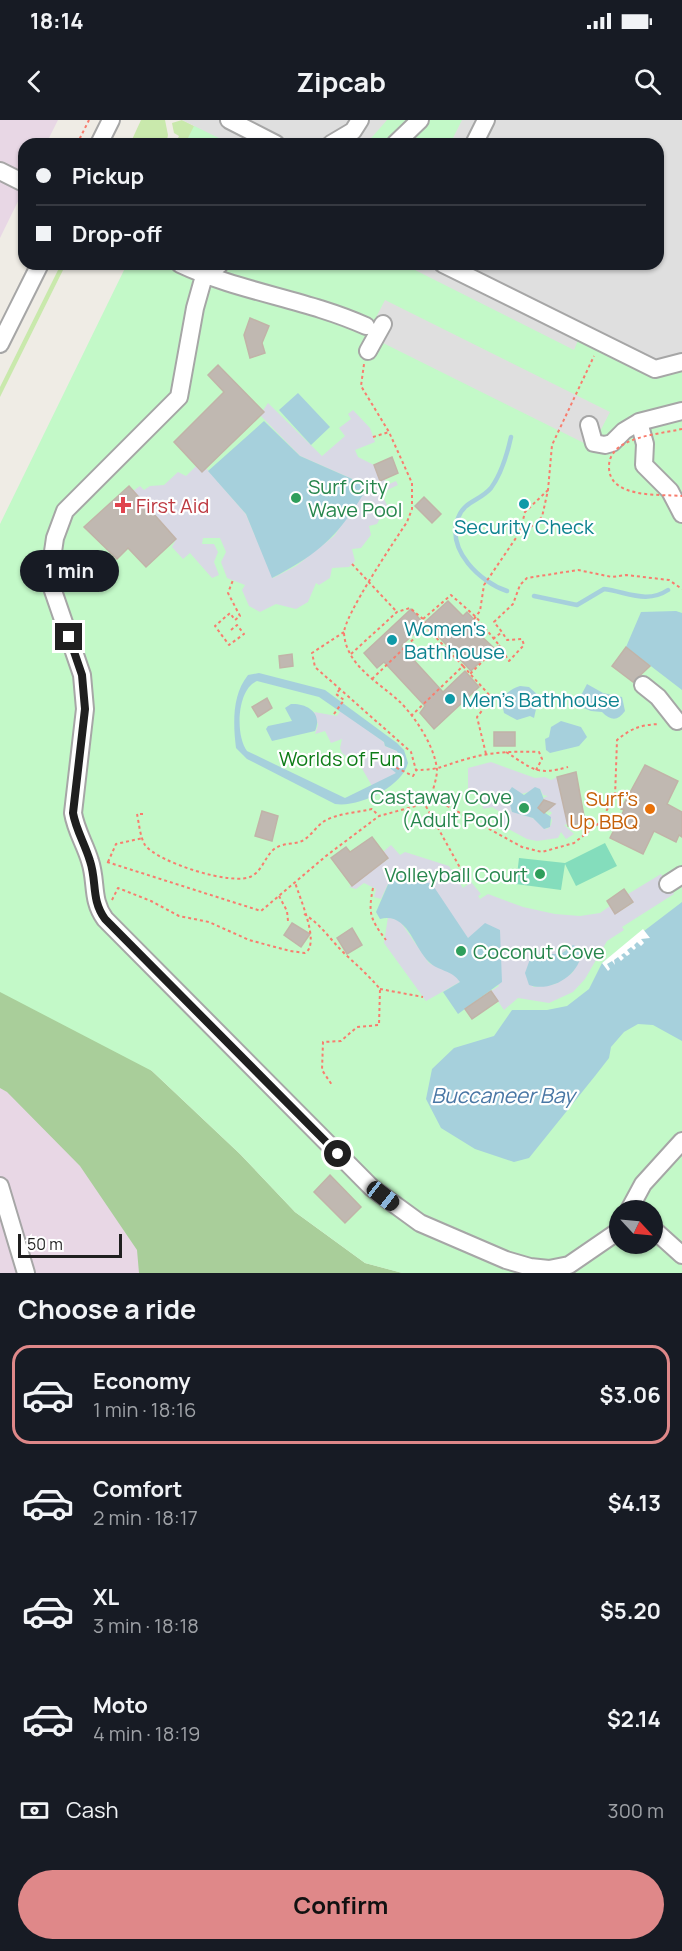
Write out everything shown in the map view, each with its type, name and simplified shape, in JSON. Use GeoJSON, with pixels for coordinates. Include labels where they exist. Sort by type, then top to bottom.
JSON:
{"type":"FeatureCollection","features":[{"type":"Feature","properties":{"kind":"street"},"geometry":{"type":"LineString","coordinates":[[102,138],[111,120]]}},
{"type":"Feature","properties":{"kind":"street"},"geometry":{"type":"LineString","coordinates":[[229,120],[264,138]]}},
{"type":"Feature","properties":{"kind":"street"},"geometry":{"type":"LineString","coordinates":[[341,138],[353,131],[360,120]]}},
{"type":"Feature","properties":{"kind":"street"},"geometry":{"type":"LineString","coordinates":[[401,138],[420,120]]}},
{"type":"Feature","properties":{"kind":"street"},"geometry":{"type":"LineString","coordinates":[[477,138],[486,120]]}},
{"type":"Feature","properties":{"kind":"street"},"geometry":{"type":"LineString","coordinates":[[0,171],[18,180]]}},
{"type":"Feature","properties":{"kind":"street"},"geometry":{"type":"LineString","coordinates":[[0,342],[37,270]]}},
{"type":"Feature","properties":{"kind":"street"},"geometry":{"type":"LineString","coordinates":[[192,270],[204,276],[374,325],[368,351]]}},
{"type":"Feature","properties":{"kind":"street"},"geometry":{"type":"LineString","coordinates":[[212,270],[204,276],[195,308],[180,397],[65,511],[50,558],[49,579],[82,675],[85,709],[73,813],[76,827],[101,863],[93,895],[97,908],[105,919],[372,1188],[394,1205],[431,1228],[506,1260],[539,1268],[569,1265],[609,1238]]}},
{"type":"Feature","properties":{"kind":"street"},"geometry":{"type":"LineString","coordinates":[[455,270],[654,369],[682,362]]}},
{"type":"Feature","properties":{"kind":"street"},"geometry":{"type":"LineString","coordinates":[[589,425],[594,443],[604,445],[612,443],[624,431],[639,422],[682,411]]}},
{"type":"Feature","properties":{"kind":"street"},"geometry":{"type":"LineString","coordinates":[[639,422],[645,444],[645,465],[677,490],[682,514]]}},
{"type":"Feature","properties":{"kind":"street"},"geometry":{"type":"LineString","coordinates":[[643,685],[658,697],[670,722]]}},
{"type":"Feature","properties":{"kind":"street"},"geometry":{"type":"LineString","coordinates":[[634,1200],[643,1184],[682,1142]]}},
{"type":"Feature","properties":{"kind":"street"},"geometry":{"type":"LineString","coordinates":[[0,1186],[6,1229],[26,1273]]}},
{"type":"Feature","properties":{"kind":"street"},"geometry":{"type":"LineString","coordinates":[[663,1238],[682,1255]]}},
{"type":"Feature","properties":{"kind":"path"},"geometry":{"type":"LineString","coordinates":[[80,138],[89,120]]}},
{"type":"Feature","properties":{"kind":"path"},"geometry":{"type":"LineString","coordinates":[[520,532],[526,531],[542,517],[548,490],[552,445],[598,347]]}},
{"type":"Feature","properties":{"kind":"path"},"geometry":{"type":"LineString","coordinates":[[368,351],[361,374],[361,386],[389,432],[412,483],[412,509],[407,522],[355,605],[344,632],[312,653],[315,667],[411,752],[416,770],[413,776],[391,765]]}},
{"type":"Feature","properties":{"kind":"path"},"geometry":{"type":"LineString","coordinates":[[677,490],[623,489],[613,481],[608,467],[612,454],[623,444],[682,429]]}},
{"type":"Feature","properties":{"kind":"path"},"geometry":{"type":"LineString","coordinates":[[373,437],[389,432]]}},
{"type":"Feature","properties":{"kind":"path"},"geometry":{"type":"LineString","coordinates":[[475,618],[480,611],[484,585],[520,532],[525,512],[548,490]]}},
{"type":"Feature","properties":{"kind":"path"},"geometry":{"type":"LineString","coordinates":[[352,564],[397,612]]}},
{"type":"Feature","properties":{"kind":"path"},"geometry":{"type":"LineString","coordinates":[[423,619],[451,595],[494,639],[509,661],[524,645],[522,639],[507,640],[494,622],[513,603],[520,585],[527,578],[578,570],[612,577],[626,575],[669,580],[682,589]]}},
{"type":"Feature","properties":{"kind":"path"},"geometry":{"type":"LineString","coordinates":[[231,630],[237,625],[244,634],[229,645],[215,626],[230,614],[235,620],[240,616],[228,593],[233,580]]}},
{"type":"Feature","properties":{"kind":"path"},"geometry":{"type":"LineString","coordinates":[[350,654],[397,612],[410,608],[423,619],[426,627],[492,698],[477,717],[486,755]]}},
{"type":"Feature","properties":{"kind":"path"},"geometry":{"type":"LineString","coordinates":[[372,679],[426,627]]}},
{"type":"Feature","properties":{"kind":"path"},"geometry":{"type":"LineString","coordinates":[[344,632],[350,654],[372,679],[401,704],[426,737],[437,770],[431,797]]}},
{"type":"Feature","properties":{"kind":"path"},"geometry":{"type":"LineString","coordinates":[[494,639],[502,632]]}},
{"type":"Feature","properties":{"kind":"path"},"geometry":{"type":"LineString","coordinates":[[470,674],[499,645]]}},
{"type":"Feature","properties":{"kind":"path"},"geometry":{"type":"LineString","coordinates":[[411,716],[463,666]]}},
{"type":"Feature","properties":{"kind":"path"},"geometry":{"type":"LineString","coordinates":[[334,714],[344,700],[336,694],[340,689]]}},
{"type":"Feature","properties":{"kind":"path"},"geometry":{"type":"LineString","coordinates":[[431,797],[522,847],[542,852],[574,843],[598,824],[615,795],[617,740],[642,724],[670,722]]}},
{"type":"Feature","properties":{"kind":"path"},"geometry":{"type":"LineString","coordinates":[[416,770],[437,770],[461,760],[504,751],[539,752],[542,759],[536,770]]}},
{"type":"Feature","properties":{"kind":"path"},"geometry":{"type":"LineString","coordinates":[[504,751],[536,770],[546,773],[568,767]]}},
{"type":"Feature","properties":{"kind":"path"},"geometry":{"type":"LineString","coordinates":[[615,795],[626,800]]}},
{"type":"Feature","properties":{"kind":"path"},"geometry":{"type":"LineString","coordinates":[[142,838],[116,844],[101,863],[261,911],[379,816],[416,806],[431,797]]}},
{"type":"Feature","properties":{"kind":"path"},"geometry":{"type":"LineString","coordinates":[[423,801],[469,884]]}},
{"type":"Feature","properties":{"kind":"path"},"geometry":{"type":"LineString","coordinates":[[142,814],[137,814],[144,844],[162,859],[196,870],[242,878],[251,877],[258,871],[272,850],[282,844],[301,842],[322,823],[336,816],[372,809],[379,816]]}},
{"type":"Feature","properties":{"kind":"path"},"geometry":{"type":"LineString","coordinates":[[111,902],[118,888],[151,901],[179,916],[209,922],[249,939],[299,953],[310,950],[313,940],[295,882]]}},
{"type":"Feature","properties":{"kind":"path"},"geometry":{"type":"LineString","coordinates":[[373,888],[369,910],[373,921],[386,940]]}},
{"type":"Feature","properties":{"kind":"path"},"geometry":{"type":"LineString","coordinates":[[279,896],[287,910],[288,921]]}},
{"type":"Feature","properties":{"kind":"path"},"geometry":{"type":"LineString","coordinates":[[304,914],[320,923],[346,955],[362,967],[380,989],[423,997]]}},
{"type":"Feature","properties":{"kind":"path"},"geometry":{"type":"LineString","coordinates":[[332,1085],[322,1070],[323,1042],[340,1041],[357,1027],[379,1025],[380,989]]}},
{"type":"Feature","properties":{"kind":"shaded area"},"geometry":{"type":"Polygon","coordinates":[[[0,120],[58,120],[49,138],[18,138],[18,201],[0,238],[0,120]]]}},
{"type":"Feature","properties":{"kind":"shaded area"},"geometry":{"type":"Polygon","coordinates":[[[182,120],[387,120],[371,138],[219,138],[182,120]]]}},
{"type":"Feature","properties":{"kind":"shaded area"},"geometry":{"type":"Polygon","coordinates":[[[462,120],[682,120],[682,371],[656,377],[579,338],[574,350],[415,270],[664,270],[664,138],[453,138],[462,120]]]}},
{"type":"Feature","properties":{"kind":"shaded area"},"geometry":{"type":"Polygon","coordinates":[[[385,300],[610,412],[592,447],[367,335],[385,300]]]}},
{"type":"Feature","properties":{"kind":"shaded area"},"geometry":{"type":"Polygon","coordinates":[[[268,403],[322,456],[345,436],[339,428],[351,419],[348,414],[353,410],[370,428],[375,442],[355,450],[358,457],[374,465],[380,481],[385,479],[387,485],[396,481],[398,485],[385,491],[382,495],[387,505],[377,524],[369,526],[371,535],[361,548],[352,549],[355,561],[349,567],[332,568],[330,578],[319,585],[316,583],[308,602],[296,609],[276,604],[260,612],[249,606],[242,590],[245,585],[227,578],[221,562],[226,552],[220,538],[203,538],[202,544],[214,544],[218,552],[214,562],[219,575],[212,578],[190,553],[183,559],[172,547],[176,539],[133,491],[140,486],[144,490],[150,486],[164,485],[178,472],[186,476],[197,465],[202,472],[206,468],[246,514],[273,578],[296,566],[334,536],[368,486],[300,456],[260,415],[268,403]]]}},
{"type":"Feature","properties":{"kind":"shaded area"},"geometry":{"type":"Polygon","coordinates":[[[341,710],[384,742],[385,746],[397,751],[401,763],[397,773],[372,786],[360,765],[342,753],[340,748],[342,739],[331,743],[325,731],[315,734],[318,725],[314,712],[337,716],[341,710]]]}},
{"type":"Feature","properties":{"kind":"shaded area"},"geometry":{"type":"Polygon","coordinates":[[[491,762],[535,778],[545,777],[551,780],[557,777],[568,824],[564,825],[574,834],[566,839],[561,832],[558,838],[537,841],[527,839],[499,824],[505,815],[492,807],[483,809],[482,792],[468,793],[468,768],[491,762]],[[540,789],[521,794],[511,811],[533,818],[547,829],[551,825],[552,820],[549,816],[552,813],[550,811],[547,814],[551,806],[543,798],[548,796],[543,795],[540,789]]]}},
{"type":"Feature","properties":{"kind":"shaded area"},"geometry":{"type":"Polygon","coordinates":[[[391,845],[400,855],[405,852],[449,866],[463,888],[471,882],[481,894],[478,896],[480,899],[488,894],[523,907],[555,914],[580,916],[600,913],[610,906],[615,914],[633,903],[628,894],[661,874],[674,894],[622,927],[624,930],[607,941],[585,979],[573,992],[549,1003],[518,998],[504,1010],[491,991],[499,986],[468,938],[393,873],[381,899],[374,897],[376,889],[364,883],[356,889],[349,887],[388,859],[383,852],[391,845]],[[569,947],[561,954],[541,954],[530,959],[533,987],[555,984],[572,973],[579,960],[569,947]]]}},
{"type":"Feature","properties":{"kind":"shaded area"},"geometry":{"type":"Polygon","coordinates":[[[388,917],[400,921],[429,963],[456,975],[460,982],[426,1001],[384,943],[388,917]]]}},
{"type":"Feature","properties":{"kind":"shaded area"},"geometry":{"type":"Polygon","coordinates":[[[0,1086],[96,1137],[226,1273],[0,1273],[0,1086]]]}},
{"type":"Feature","properties":{"kind":"green space"},"geometry":{"type":"Polygon","coordinates":[[[141,120],[165,120],[167,138],[133,138],[141,120]]]}},
{"type":"Feature","properties":{"kind":"green space"},"geometry":{"type":"Polygon","coordinates":[[[182,120],[219,138],[178,138],[179,136],[174,133],[172,123],[182,120]]]}},
{"type":"Feature","properties":{"kind":"green space","name":"Worlds of Fun"},"geometry":{"type":"Polygon","coordinates":[[[197,120],[682,120],[682,1273],[402,1273],[365,1263],[295,1212],[240,1154],[152,1071],[0,992],[0,524],[124,270],[664,270],[664,138],[188,138],[197,120]]]}},
{"type":"Feature","properties":{"kind":"green space"},"geometry":{"type":"Polygon","coordinates":[[[58,270],[63,270],[0,397],[0,387],[58,270]]]}},
{"type":"Feature","properties":{"kind":"green space"},"geometry":{"type":"Polygon","coordinates":[[[605,843],[617,866],[576,886],[565,864],[561,890],[516,884],[519,858],[565,863],[605,843]]]}},
{"type":"Feature","properties":{"kind":"green space"},"geometry":{"type":"Polygon","coordinates":[[[0,967],[117,1038],[240,1154],[295,1212],[365,1263],[403,1273],[139,1273],[137,1250],[80,1166],[7,1092],[0,1088],[0,967]]]}},
{"type":"Feature","properties":{"kind":"water"},"geometry":{"type":"Polygon","coordinates":[[[298,393],[330,427],[311,445],[279,410],[298,393]]]}},
{"type":"Feature","properties":{"kind":"water","name":"Surf City Wave Pool"},"geometry":{"type":"Polygon","coordinates":[[[264,421],[300,456],[368,486],[348,517],[328,540],[304,560],[272,578],[246,514],[208,471],[264,421]]]}},
{"type":"Feature","properties":{"kind":"water"},"geometry":{"type":"Polygon","coordinates":[[[676,611],[682,613],[682,690],[626,647],[641,612],[676,611]]]}},
{"type":"Feature","properties":{"kind":"water"},"geometry":{"type":"Polygon","coordinates":[[[259,673],[325,690],[404,750],[408,763],[404,772],[388,788],[378,794],[355,803],[335,804],[247,759],[236,748],[234,719],[236,700],[248,675],[259,673]],[[257,681],[250,686],[245,693],[240,713],[241,734],[247,751],[345,798],[396,773],[390,768],[393,763],[399,766],[401,763],[397,751],[385,746],[384,742],[319,697],[257,681]]]}},
{"type":"Feature","properties":{"kind":"water"},"geometry":{"type":"Polygon","coordinates":[[[587,684],[603,693],[622,697],[625,711],[620,717],[611,718],[602,712],[591,711],[576,705],[587,684]]]}},
{"type":"Feature","properties":{"kind":"water"},"geometry":{"type":"Polygon","coordinates":[[[520,686],[529,687],[539,696],[534,718],[530,716],[517,720],[504,713],[503,703],[506,695],[520,686]]]}},
{"type":"Feature","properties":{"kind":"water"},"geometry":{"type":"Polygon","coordinates":[[[291,704],[303,705],[312,710],[317,719],[315,731],[272,741],[266,729],[268,726],[292,721],[285,708],[291,704]]]}},
{"type":"Feature","properties":{"kind":"water"},"geometry":{"type":"Polygon","coordinates":[[[561,721],[581,727],[587,737],[579,746],[550,753],[546,750],[545,739],[549,737],[551,727],[561,721]]]}},
{"type":"Feature","properties":{"kind":"water","name":"Castaway Cove (Adult Pool)"},"geometry":{"type":"Polygon","coordinates":[[[512,787],[524,795],[535,787],[540,789],[544,800],[538,808],[551,817],[550,827],[544,829],[533,818],[512,812],[507,794],[512,787]]]}},
{"type":"Feature","properties":{"kind":"water","name":"Coconut Cove"},"geometry":{"type":"Polygon","coordinates":[[[393,873],[432,884],[468,938],[485,923],[500,930],[502,982],[458,1014],[443,992],[460,982],[457,978],[429,962],[404,926],[389,918],[380,919],[376,912],[393,873]]]}},
{"type":"Feature","properties":{"kind":"water","name":"Buccaneer Bay"},"geometry":{"type":"Polygon","coordinates":[[[682,902],[682,1041],[653,1025],[638,1024],[624,1032],[611,1047],[609,1058],[529,1158],[514,1162],[475,1149],[441,1128],[426,1099],[432,1069],[454,1048],[494,1036],[512,1010],[547,1010],[567,1006],[589,989],[602,963],[682,902]]]}},
{"type":"Feature","properties":{"kind":"water"},"geometry":{"type":"Polygon","coordinates":[[[573,945],[581,949],[577,966],[571,973],[556,984],[538,987],[529,985],[525,973],[530,959],[541,954],[561,954],[573,945]]]}},
{"type":"Feature","properties":{"kind":"pier"},"geometry":{"type":"Polygon","coordinates":[[[643,929],[650,938],[641,939],[644,943],[641,946],[637,942],[634,950],[631,947],[627,950],[630,954],[621,955],[624,958],[621,961],[618,957],[614,960],[615,965],[612,961],[607,964],[610,969],[608,971],[602,963],[643,929]]]}},
{"type":"Feature","properties":{"kind":"building"},"geometry":{"type":"Polygon","coordinates":[[[250,318],[269,326],[262,343],[265,353],[250,358],[244,335],[250,318]]]}},
{"type":"Feature","properties":{"kind":"building"},"geometry":{"type":"Polygon","coordinates":[[[218,365],[264,412],[202,472],[174,442],[224,392],[208,375],[218,365]]]}},
{"type":"Feature","properties":{"kind":"building"},"geometry":{"type":"Polygon","coordinates":[[[392,457],[398,473],[380,481],[374,465],[392,457]]]}},
{"type":"Feature","properties":{"kind":"building"},"geometry":{"type":"Polygon","coordinates":[[[129,486],[176,539],[146,567],[128,548],[117,559],[84,527],[129,486]]]}},
{"type":"Feature","properties":{"kind":"building"},"geometry":{"type":"Polygon","coordinates":[[[424,497],[441,514],[432,523],[415,506],[424,497]]]}},
{"type":"Feature","properties":{"kind":"building"},"geometry":{"type":"Polygon","coordinates":[[[448,601],[463,616],[467,612],[482,628],[478,633],[494,648],[471,671],[425,622],[448,601]]]}},
{"type":"Feature","properties":{"kind":"building"},"geometry":{"type":"Polygon","coordinates":[[[411,609],[424,624],[401,646],[443,692],[465,671],[479,687],[434,729],[420,713],[425,706],[384,662],[377,668],[364,653],[411,609]]]}},
{"type":"Feature","properties":{"kind":"building"},"geometry":{"type":"Polygon","coordinates":[[[626,647],[650,666],[633,682],[612,666],[626,647]]]}},
{"type":"Feature","properties":{"kind":"building"},"geometry":{"type":"Polygon","coordinates":[[[292,654],[293,666],[280,668],[279,656],[292,654]]]}},
{"type":"Feature","properties":{"kind":"building"},"geometry":{"type":"Polygon","coordinates":[[[267,698],[272,708],[258,717],[252,707],[267,698]]]}},
{"type":"Feature","properties":{"kind":"building"},"geometry":{"type":"Polygon","coordinates":[[[494,732],[515,732],[515,746],[494,746],[494,732]]]}},
{"type":"Feature","properties":{"kind":"building","name":"Surf’s Up BBQ"},"geometry":{"type":"Polygon","coordinates":[[[645,765],[678,781],[667,804],[682,812],[682,837],[679,835],[676,842],[654,831],[643,854],[610,838],[624,810],[621,809],[645,765]]]}},
{"type":"Feature","properties":{"kind":"building"},"geometry":{"type":"Polygon","coordinates":[[[576,772],[585,822],[568,826],[557,777],[576,772]]]}},
{"type":"Feature","properties":{"kind":"building"},"geometry":{"type":"Polygon","coordinates":[[[544,800],[555,804],[544,813],[538,808],[544,800]]]}},
{"type":"Feature","properties":{"kind":"building"},"geometry":{"type":"Polygon","coordinates":[[[262,811],[278,816],[272,841],[255,836],[262,811]]]}},
{"type":"Feature","properties":{"kind":"building"},"geometry":{"type":"Polygon","coordinates":[[[372,837],[388,858],[352,886],[331,858],[346,847],[350,852],[372,837]]]}},
{"type":"Feature","properties":{"kind":"building"},"geometry":{"type":"Polygon","coordinates":[[[624,889],[633,902],[615,914],[607,901],[624,889]]]}},
{"type":"Feature","properties":{"kind":"building"},"geometry":{"type":"Polygon","coordinates":[[[292,923],[310,934],[301,947],[284,935],[292,923]]]}},
{"type":"Feature","properties":{"kind":"building"},"geometry":{"type":"Polygon","coordinates":[[[352,928],[362,945],[347,954],[337,938],[352,928]]]}},
{"type":"Feature","properties":{"kind":"building"},"geometry":{"type":"Polygon","coordinates":[[[491,991],[498,1001],[472,1019],[465,1009],[491,991]]]}},
{"type":"Feature","properties":{"kind":"building"},"geometry":{"type":"Polygon","coordinates":[[[330,1175],[361,1207],[345,1223],[314,1192],[330,1175]]]}},
{"type":"Feature","properties":{"kind":"waterway"},"geometry":{"type":"LineString","coordinates":[[507,591],[486,580],[468,563],[461,553],[456,530],[458,518],[464,508],[487,492],[495,482],[504,464],[511,437]]}},
{"type":"Feature","properties":{"kind":"waterway"},"geometry":{"type":"LineString","coordinates":[[534,596],[577,605],[604,589],[645,597],[668,590]]}},
{"type":"Feature","properties":{"kind":"place","name":"Surf City Wave Pool"},"geometry":{"type":"Point","coordinates":[296,498]}},
{"type":"Feature","properties":{"kind":"place","name":"Security Check"},"geometry":{"type":"Point","coordinates":[524,504]}},
{"type":"Feature","properties":{"kind":"place","name":"First Aid"},"geometry":{"type":"Point","coordinates":[123,505]}},
{"type":"Feature","properties":{"kind":"place","name":"Women's Bathhouse"},"geometry":{"type":"Point","coordinates":[392,640]}},
{"type":"Feature","properties":{"kind":"place","name":"Men's Bathhouse"},"geometry":{"type":"Point","coordinates":[450,699]}},
{"type":"Feature","properties":{"kind":"place","name":"Castaway Cove (Adult Pool)"},"geometry":{"type":"Point","coordinates":[524,808]}},
{"type":"Feature","properties":{"kind":"place","name":"Surf’s Up BBQ"},"geometry":{"type":"Point","coordinates":[650,809]}},
{"type":"Feature","properties":{"kind":"place","name":"Volleyball Court"},"geometry":{"type":"Point","coordinates":[540,874]}},
{"type":"Feature","properties":{"kind":"place","name":"Coconut Cove"},"geometry":{"type":"Point","coordinates":[461,951]}},
{"type":"Feature","properties":{"kind":"route"},"geometry":{"type":"LineString","coordinates":[[69,637],[82,675],[85,709],[73,813],[76,827],[90,860],[93,895],[97,908],[105,919],[338,1154]]}}]}
